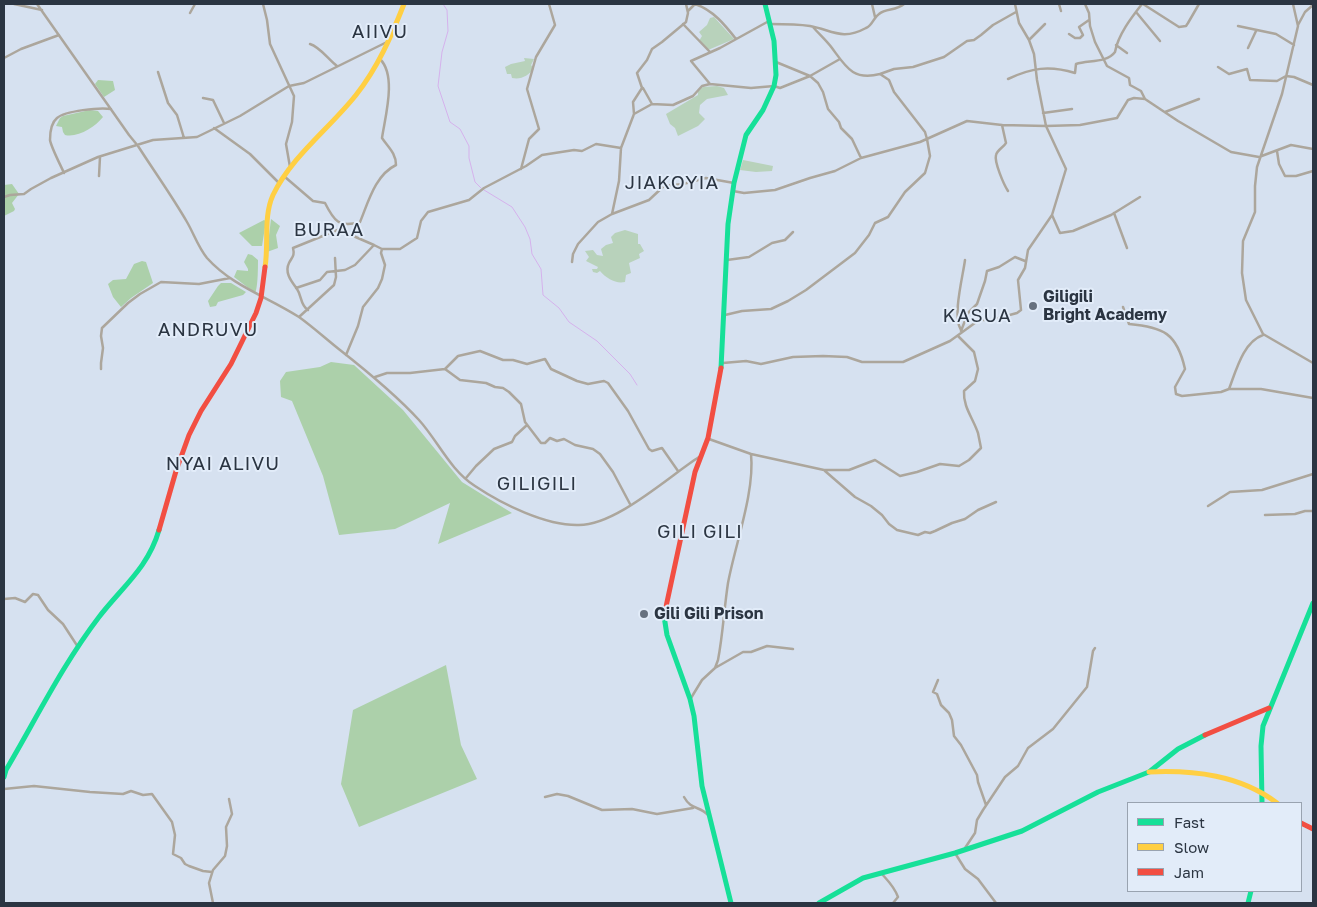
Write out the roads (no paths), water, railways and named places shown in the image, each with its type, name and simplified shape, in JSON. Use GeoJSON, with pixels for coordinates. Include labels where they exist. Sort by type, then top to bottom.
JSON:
{"type":"FeatureCollection","features":[{"type":"Feature","properties":{"kind":"street"},"geometry":{"type":"LineString","coordinates":[[14,4],[42,10]]}},
{"type":"Feature","properties":{"kind":"street"},"geometry":{"type":"LineString","coordinates":[[37,4],[138,146],[184,216],[204,253],[230,278],[261,298],[299,317],[375,377],[418,420],[449,461],[466,478],[497,499],[528,514],[552,521],[578,525],[601,521],[630,504],[699,457]]}},
{"type":"Feature","properties":{"kind":"street"},"geometry":{"type":"LineString","coordinates":[[190,14],[195,4]]}},
{"type":"Feature","properties":{"kind":"street"},"geometry":{"type":"LineString","coordinates":[[263,4],[270,44],[294,100],[292,122],[286,144],[290,167]]}},
{"type":"Feature","properties":{"kind":"street"},"geometry":{"type":"LineString","coordinates":[[4,777],[6,770],[98,617],[141,568],[154,547],[176,471],[189,435],[231,364],[253,320],[261,298],[266,262],[268,213],[272,196],[290,167],[355,96],[370,76],[389,41],[404,4]]}},
{"type":"Feature","properties":{"kind":"street"},"geometry":{"type":"LineString","coordinates":[[521,169],[528,142],[539,129],[527,89],[536,57],[555,25],[548,4]]}},
{"type":"Feature","properties":{"kind":"street"},"geometry":{"type":"LineString","coordinates":[[652,104],[642,88],[637,73],[648,60],[651,51],[683,24],[687,18],[686,4]]}},
{"type":"Feature","properties":{"kind":"street"},"geometry":{"type":"LineString","coordinates":[[688,11],[695,4],[714,14],[736,39]]}},
{"type":"Feature","properties":{"kind":"street"},"geometry":{"type":"LineString","coordinates":[[731,903],[702,786],[694,716],[690,699],[667,635],[664,614],[695,472],[699,457],[708,438],[722,363],[728,224],[734,183],[746,135],[763,110],[774,86],[776,62],[774,41],[765,4]]}},
{"type":"Feature","properties":{"kind":"street"},"geometry":{"type":"LineString","coordinates":[[872,4],[875,18]]}},
{"type":"Feature","properties":{"kind":"street"},"geometry":{"type":"LineString","coordinates":[[710,84],[691,62],[770,22],[813,27],[841,35],[867,28],[883,11],[897,9],[904,4]]}},
{"type":"Feature","properties":{"kind":"street"},"geometry":{"type":"LineString","coordinates":[[722,363],[746,361],[761,364],[793,357],[823,356],[847,357],[862,362],[903,362],[929,350],[980,320],[991,320],[1020,311],[1021,306],[1017,282],[1025,268],[1028,250],[1052,215],[1066,169],[1046,126],[1034,54],[1029,40],[1019,23],[1015,4]]}},
{"type":"Feature","properties":{"kind":"street"},"geometry":{"type":"LineString","coordinates":[[1059,4],[1061,11]]}},
{"type":"Feature","properties":{"kind":"street"},"geometry":{"type":"LineString","coordinates":[[1085,4],[1090,14],[1089,20],[1095,42],[1108,67],[1130,78],[1130,85],[1141,91],[1145,99]]}},
{"type":"Feature","properties":{"kind":"street"},"geometry":{"type":"LineString","coordinates":[[1008,79],[1036,69],[1053,68],[1074,72],[1076,64],[1088,60],[1105,60],[1115,52],[1116,45],[1143,4],[1179,27],[1186,26],[1199,4]]}},
{"type":"Feature","properties":{"kind":"street"},"geometry":{"type":"LineString","coordinates":[[1293,4],[1298,26]]}},
{"type":"Feature","properties":{"kind":"street"},"geometry":{"type":"LineString","coordinates":[[1313,5],[1305,12],[1298,26],[1279,103],[1259,157],[1255,175],[1255,212],[1243,241],[1242,273],[1246,300],[1263,335],[1313,363]]}},
{"type":"Feature","properties":{"kind":"street"},"geometry":{"type":"LineString","coordinates":[[813,27],[850,71],[870,76],[938,60],[967,41],[977,38],[993,25],[1016,12]]}},
{"type":"Feature","properties":{"kind":"street"},"geometry":{"type":"LineString","coordinates":[[1136,12],[1160,41]]}},
{"type":"Feature","properties":{"kind":"street"},"geometry":{"type":"LineString","coordinates":[[1069,34],[1080,38],[1083,35],[1079,27],[1089,20]]}},
{"type":"Feature","properties":{"kind":"street"},"geometry":{"type":"LineString","coordinates":[[683,24],[710,52]]}},
{"type":"Feature","properties":{"kind":"street"},"geometry":{"type":"LineString","coordinates":[[1029,40],[1045,24]]}},
{"type":"Feature","properties":{"kind":"street"},"geometry":{"type":"LineString","coordinates":[[1238,26],[1276,34],[1294,45]]}},
{"type":"Feature","properties":{"kind":"street"},"geometry":{"type":"LineString","coordinates":[[1248,48],[1256,31]]}},
{"type":"Feature","properties":{"kind":"street"},"geometry":{"type":"LineString","coordinates":[[4,58],[21,49],[59,35]]}},
{"type":"Feature","properties":{"kind":"street"},"geometry":{"type":"LineString","coordinates":[[4,197],[13,194],[24,194],[100,157],[157,139],[197,137],[240,116],[289,86],[304,82],[389,41]]}},
{"type":"Feature","properties":{"kind":"street"},"geometry":{"type":"LineString","coordinates":[[310,44],[318,47],[337,66]]}},
{"type":"Feature","properties":{"kind":"street"},"geometry":{"type":"LineString","coordinates":[[1116,45],[1127,53]]}},
{"type":"Feature","properties":{"kind":"street"},"geometry":{"type":"LineString","coordinates":[[380,59],[386,68],[388,82],[386,115],[382,138],[392,151],[396,165],[385,171],[360,222],[351,235],[382,249],[400,249],[417,238],[422,221],[428,212],[469,200],[484,188],[521,169],[542,155],[574,150],[582,151],[596,144],[621,148]]}},
{"type":"Feature","properties":{"kind":"street"},"geometry":{"type":"LineString","coordinates":[[634,114],[652,104],[673,105],[693,96],[702,86],[710,84],[750,88],[774,86],[780,88],[810,76],[840,59]]}},
{"type":"Feature","properties":{"kind":"street"},"geometry":{"type":"LineString","coordinates":[[776,62],[810,76],[820,85],[828,109],[839,122],[841,128],[852,138],[861,158]]}},
{"type":"Feature","properties":{"kind":"street"},"geometry":{"type":"LineString","coordinates":[[1218,66],[1229,74],[1247,69],[1250,80],[1277,81],[1286,76],[1302,79],[1313,84]]}},
{"type":"Feature","properties":{"kind":"street"},"geometry":{"type":"LineString","coordinates":[[158,72],[168,103],[177,115],[184,138]]}},
{"type":"Feature","properties":{"kind":"street"},"geometry":{"type":"LineString","coordinates":[[725,315],[780,306],[806,290],[848,259],[869,235],[875,223],[888,217],[905,192],[925,173],[930,156],[927,138],[922,128],[894,92],[889,80],[880,74]]}},
{"type":"Feature","properties":{"kind":"street"},"geometry":{"type":"LineString","coordinates":[[612,214],[619,181],[621,148],[634,114],[634,102],[642,88]]}},
{"type":"Feature","properties":{"kind":"street"},"geometry":{"type":"LineString","coordinates":[[203,98],[214,100],[224,123]]}},
{"type":"Feature","properties":{"kind":"street"},"geometry":{"type":"LineString","coordinates":[[733,191],[744,193],[775,190],[835,171],[861,158],[911,145],[967,121],[1002,125],[1046,126],[1080,125],[1113,119],[1119,116],[1128,100],[1134,98],[1145,99],[1229,151],[1259,157],[1291,145],[1313,150]]}},
{"type":"Feature","properties":{"kind":"street"},"geometry":{"type":"LineString","coordinates":[[1165,112],[1200,99]]}},
{"type":"Feature","properties":{"kind":"street"},"geometry":{"type":"LineString","coordinates":[[64,173],[50,143],[51,128],[55,120],[62,116],[86,110],[111,109]]}},
{"type":"Feature","properties":{"kind":"street"},"geometry":{"type":"LineString","coordinates":[[1043,113],[1072,110]]}},
{"type":"Feature","properties":{"kind":"street"},"geometry":{"type":"LineString","coordinates":[[1002,125],[1006,143],[995,158],[1001,179],[1008,191]]}},
{"type":"Feature","properties":{"kind":"street"},"geometry":{"type":"LineString","coordinates":[[214,128],[250,154],[279,183]]}},
{"type":"Feature","properties":{"kind":"street"},"geometry":{"type":"LineString","coordinates":[[1277,151],[1279,164],[1285,176],[1296,176],[1313,171]]}},
{"type":"Feature","properties":{"kind":"street"},"geometry":{"type":"LineString","coordinates":[[99,176],[100,157]]}},
{"type":"Feature","properties":{"kind":"street"},"geometry":{"type":"LineString","coordinates":[[284,176],[313,201],[324,203],[332,216],[342,224],[347,225],[360,222]]}},
{"type":"Feature","properties":{"kind":"street"},"geometry":{"type":"LineString","coordinates":[[572,262],[574,251],[582,238],[598,222],[612,214],[649,200],[664,186],[679,185],[706,178],[734,183]]}},
{"type":"Feature","properties":{"kind":"street"},"geometry":{"type":"LineString","coordinates":[[1052,215],[1059,232],[1062,233],[1080,229],[1114,213],[1140,197]]}},
{"type":"Feature","properties":{"kind":"street"},"geometry":{"type":"LineString","coordinates":[[1114,213],[1127,248]]}},
{"type":"Feature","properties":{"kind":"street"},"geometry":{"type":"LineString","coordinates":[[308,310],[303,306],[296,288],[291,283],[288,271],[289,263],[294,256],[294,247],[336,231],[341,228],[342,224]]}},
{"type":"Feature","properties":{"kind":"street"},"geometry":{"type":"LineString","coordinates":[[727,260],[749,257],[772,243],[785,240],[793,232]]}},
{"type":"Feature","properties":{"kind":"street"},"geometry":{"type":"LineString","coordinates":[[296,288],[320,280],[327,272],[348,269],[358,263],[374,245]]}},
{"type":"Feature","properties":{"kind":"street"},"geometry":{"type":"LineString","coordinates":[[346,355],[363,308],[378,288],[382,279],[385,265],[381,253],[382,249]]}},
{"type":"Feature","properties":{"kind":"street"},"geometry":{"type":"LineString","coordinates":[[960,333],[968,313],[977,304],[987,271],[999,267],[1016,256],[1025,261]]}},
{"type":"Feature","properties":{"kind":"street"},"geometry":{"type":"LineString","coordinates":[[299,317],[334,285],[335,258]]}},
{"type":"Feature","properties":{"kind":"street"},"geometry":{"type":"LineString","coordinates":[[708,438],[751,454],[824,470],[849,470],[875,460],[897,475],[902,476],[940,464],[959,466],[968,460],[981,448],[977,431],[966,408],[964,398],[964,392],[975,381],[978,371],[974,352],[960,333],[958,326],[958,310],[965,260]]}},
{"type":"Feature","properties":{"kind":"street"},"geometry":{"type":"LineString","coordinates":[[102,369],[102,328],[140,294],[162,282],[194,284],[230,278]]}},
{"type":"Feature","properties":{"kind":"street"},"geometry":{"type":"LineString","coordinates":[[1123,307],[1129,324],[1159,328],[1165,331],[1176,345],[1185,369],[1175,387],[1176,394],[1195,396],[1229,389],[1261,389],[1313,398]]}},
{"type":"Feature","properties":{"kind":"street"},"geometry":{"type":"LineString","coordinates":[[1229,389],[1247,348],[1253,340],[1263,335]]}},
{"type":"Feature","properties":{"kind":"street"},"geometry":{"type":"LineString","coordinates":[[375,377],[387,373],[410,373],[444,369],[458,356],[480,350],[503,360],[513,360],[527,364],[545,359],[551,369],[584,384],[604,381],[610,386],[628,411],[649,449],[652,451],[662,448],[678,471]]}},
{"type":"Feature","properties":{"kind":"street"},"geometry":{"type":"LineString","coordinates":[[444,369],[460,380],[476,383],[483,382],[503,388],[521,404],[527,425],[541,443],[545,443],[550,438],[557,441],[564,439],[573,444],[590,447],[598,452],[608,464],[630,504]]}},
{"type":"Feature","properties":{"kind":"street"},"geometry":{"type":"LineString","coordinates":[[466,478],[494,449],[512,442],[515,436],[527,425]]}},
{"type":"Feature","properties":{"kind":"street"},"geometry":{"type":"LineString","coordinates":[[715,668],[720,650],[728,583],[748,496],[752,464],[751,454]]}},
{"type":"Feature","properties":{"kind":"street"},"geometry":{"type":"LineString","coordinates":[[824,470],[844,485],[855,497],[882,515],[897,530],[918,535],[936,531],[965,519],[978,510],[996,502]]}},
{"type":"Feature","properties":{"kind":"street"},"geometry":{"type":"LineString","coordinates":[[1208,506],[1230,492],[1262,490],[1313,474]]}},
{"type":"Feature","properties":{"kind":"street"},"geometry":{"type":"LineString","coordinates":[[1265,515],[1313,511]]}},
{"type":"Feature","properties":{"kind":"street"},"geometry":{"type":"LineString","coordinates":[[4,599],[15,598],[25,602],[34,594],[38,595],[48,610],[62,624],[78,649]]}},
{"type":"Feature","properties":{"kind":"street"},"geometry":{"type":"LineString","coordinates":[[1262,802],[1263,726],[1313,604]]}},
{"type":"Feature","properties":{"kind":"street"},"geometry":{"type":"LineString","coordinates":[[690,699],[702,680],[715,668],[743,652],[751,652],[768,645],[793,649]]}},
{"type":"Feature","properties":{"kind":"street"},"geometry":{"type":"LineString","coordinates":[[965,849],[975,833],[978,820],[986,805],[1004,777],[1018,766],[1028,748],[1053,729],[1087,686],[1095,648]]}},
{"type":"Feature","properties":{"kind":"street"},"geometry":{"type":"LineString","coordinates":[[938,680],[933,692],[937,694],[941,705],[949,713],[954,736],[962,744],[977,775],[986,805]]}},
{"type":"Feature","properties":{"kind":"street"},"geometry":{"type":"LineString","coordinates":[[819,903],[863,878],[955,853],[1022,831],[1090,796],[1149,772],[1178,749],[1198,738],[1269,708]]}},
{"type":"Feature","properties":{"kind":"street"},"geometry":{"type":"LineString","coordinates":[[1149,772],[1165,771],[1217,775],[1262,792],[1276,802]]}},
{"type":"Feature","properties":{"kind":"street"},"geometry":{"type":"LineString","coordinates":[[4,789],[34,786],[90,792],[123,794],[131,791],[143,795],[152,794],[172,822],[175,835],[173,854],[181,858],[188,866],[212,872]]}},
{"type":"Feature","properties":{"kind":"street"},"geometry":{"type":"LineString","coordinates":[[545,797],[557,794],[568,796],[602,810],[632,809],[657,814],[693,808],[702,810],[709,817]]}},
{"type":"Feature","properties":{"kind":"street"},"geometry":{"type":"LineString","coordinates":[[684,797],[693,808]]}},
{"type":"Feature","properties":{"kind":"street"},"geometry":{"type":"LineString","coordinates":[[213,903],[210,896],[209,883],[212,872],[224,856],[227,846],[226,827],[232,814],[230,799]]}},
{"type":"Feature","properties":{"kind":"street"},"geometry":{"type":"LineString","coordinates":[[955,853],[965,869],[978,879],[996,903]]}},
{"type":"Feature","properties":{"kind":"street"},"geometry":{"type":"LineString","coordinates":[[881,873],[892,884],[898,897],[893,903]]}},
{"type":"Feature","properties":{"kind":"waterway"},"geometry":{"type":"LineString","coordinates":[[443,4],[447,10],[448,31],[442,52],[438,86],[450,122],[460,129],[469,146],[469,158],[475,182],[481,188]]}},
{"type":"Feature","properties":{"kind":"waterway"},"geometry":{"type":"LineString","coordinates":[[484,190],[512,207],[525,227],[530,239],[532,254],[541,269],[543,295],[559,308],[569,322],[597,341],[630,374],[637,385]]}},
{"type":"Feature","properties":{"kind":"place","name":"Giligili Bright Academy"},"geometry":{"type":"Point","coordinates":[1033,306]}},
{"type":"Feature","properties":{"kind":"place","name":"Gili Gili Prison"},"geometry":{"type":"Point","coordinates":[644,614]}},
{"type":"Feature","properties":{"kind":"district","name":"AIIVU"},"geometry":{"type":"Point","coordinates":[380,32]}},
{"type":"Feature","properties":{"kind":"district","name":"JIAKOYIA"},"geometry":{"type":"Point","coordinates":[672,183]}},
{"type":"Feature","properties":{"kind":"district","name":"BURAA"},"geometry":{"type":"Point","coordinates":[329,230]}},
{"type":"Feature","properties":{"kind":"district","name":"KASUA"},"geometry":{"type":"Point","coordinates":[977,316]}},
{"type":"Feature","properties":{"kind":"district","name":"ANDRUVU"},"geometry":{"type":"Point","coordinates":[208,330]}},
{"type":"Feature","properties":{"kind":"district","name":"NYAI ALIVU"},"geometry":{"type":"Point","coordinates":[223,464]}},
{"type":"Feature","properties":{"kind":"district","name":"GILIGILI"},"geometry":{"type":"Point","coordinates":[537,484]}},
{"type":"Feature","properties":{"kind":"district","name":"GILI GILI"},"geometry":{"type":"Point","coordinates":[700,532]}}]}
